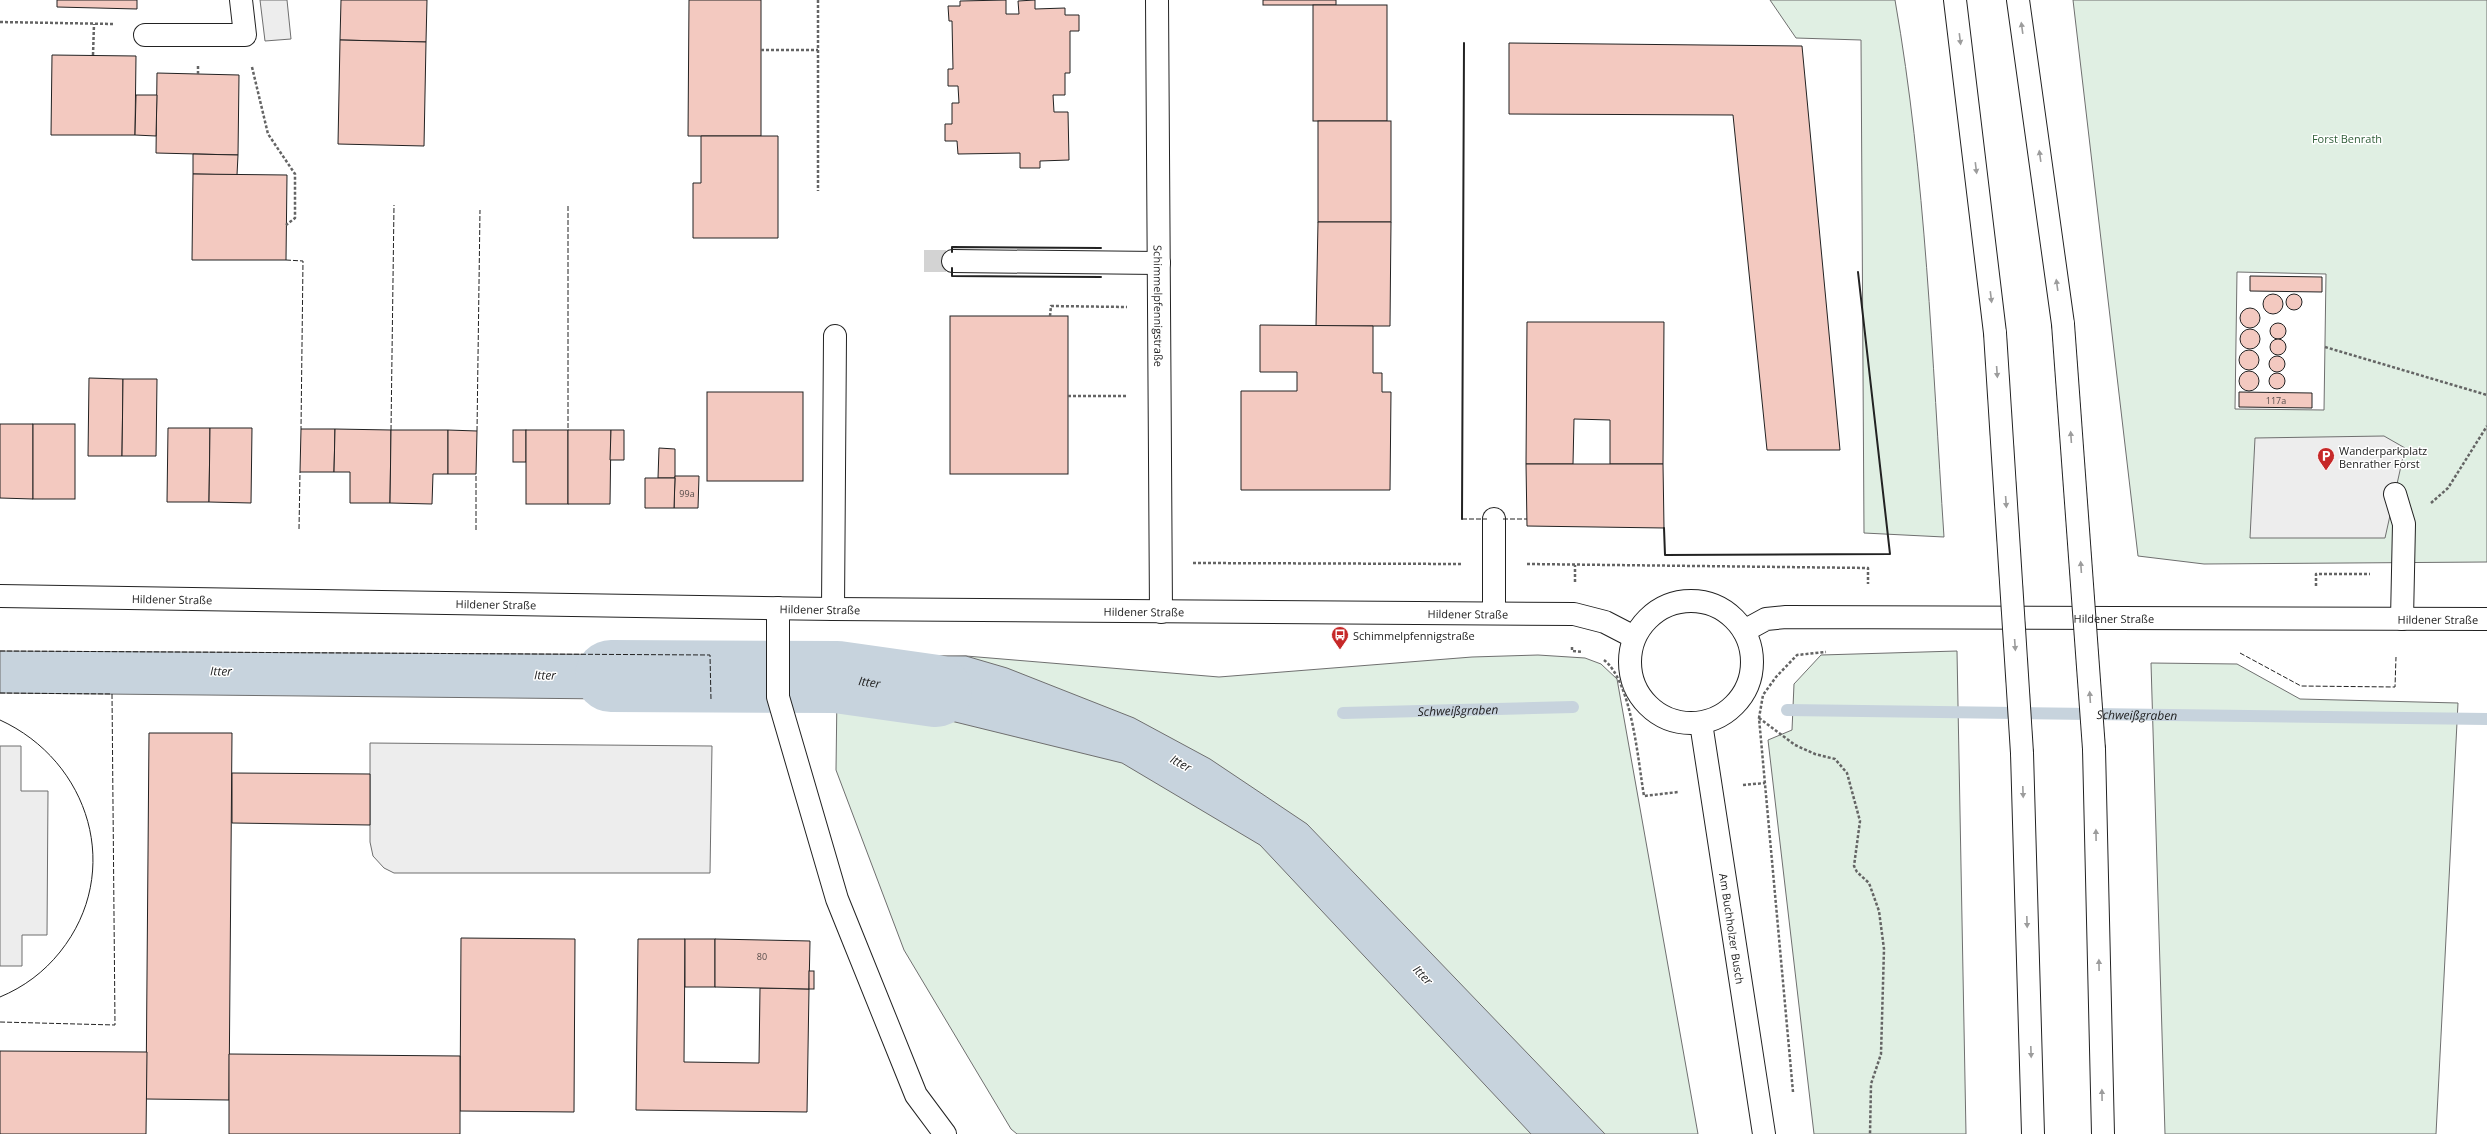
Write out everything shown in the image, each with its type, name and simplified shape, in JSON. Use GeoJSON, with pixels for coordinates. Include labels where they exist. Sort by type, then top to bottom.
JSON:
{"type":"FeatureCollection","features":[{"type":"Feature","properties":{"kind":"main road"},"geometry":{"type":"LineString","coordinates":[[145,35],[245,35],[241,0]]}},
{"type":"Feature","properties":{"kind":"main road","name":"Schimmelpfennigstraße"},"geometry":{"type":"LineString","coordinates":[[1157,0],[1161,612]]}},
{"type":"Feature","properties":{"kind":"main road"},"geometry":{"type":"LineString","coordinates":[[1955,0],[1995,333],[2022,753],[2033,1134]]}},
{"type":"Feature","properties":{"kind":"main road"},"geometry":{"type":"LineString","coordinates":[[2018,0],[2063,324],[2094,749],[2103,1134]]}},
{"type":"Feature","properties":{"kind":"main road"},"geometry":{"type":"LineString","coordinates":[[953,261],[1159,263]]}},
{"type":"Feature","properties":{"kind":"main road"},"geometry":{"type":"LineString","coordinates":[[834,609],[835,336]]}},
{"type":"Feature","properties":{"kind":"main road"},"geometry":{"type":"LineString","coordinates":[[2394,494],[2404,524],[2402,620]]}},
{"type":"Feature","properties":{"kind":"main road"},"geometry":{"type":"LineString","coordinates":[[1494,519],[1494,614]]}},
{"type":"Feature","properties":{"kind":"main road","name":"Hildener Straße"},"geometry":{"type":"LineString","coordinates":[[0,596],[778,617],[834,609],[1574,614],[1605,622],[1634,638]]}},
{"type":"Feature","properties":{"kind":"main road"},"geometry":{"type":"LineString","coordinates":[[1697,601],[1716,606],[1732,616],[1744,631],[1751,646],[1753,663],[1748,685],[1743,695],[1732,709],[1701,723],[1682,723],[1664,717],[1649,707],[1637,692],[1631,674],[1629,655],[1634,638],[1644,621],[1660,609],[1678,602],[1697,601]]}},
{"type":"Feature","properties":{"kind":"main road"},"geometry":{"type":"LineString","coordinates":[[778,617],[778,697],[837,899],[916,1095],[945,1134]]}},
{"type":"Feature","properties":{"kind":"main road","name":"Hildener Straße"},"geometry":{"type":"LineString","coordinates":[[1744,631],[1766,620],[1786,617],[2315,618],[2402,620],[2487,619]]}},
{"type":"Feature","properties":{"kind":"main road","name":"Am Buchholzer Busch"},"geometry":{"type":"LineString","coordinates":[[1701,723],[1713,788],[1764,1134]]}},
{"type":"Feature","properties":{"kind":"path"},"geometry":{"type":"LineString","coordinates":[[818,0],[818,191]]}},
{"type":"Feature","properties":{"kind":"path"},"geometry":{"type":"LineString","coordinates":[[0,22],[131,25],[145,35]]}},
{"type":"Feature","properties":{"kind":"path"},"geometry":{"type":"LineString","coordinates":[[93,55],[94,24]]}},
{"type":"Feature","properties":{"kind":"path"},"geometry":{"type":"LineString","coordinates":[[245,35],[268,134],[295,174],[295,218],[286,225]]}},
{"type":"Feature","properties":{"kind":"path"},"geometry":{"type":"LineString","coordinates":[[761,50],[818,50]]}},
{"type":"Feature","properties":{"kind":"path"},"geometry":{"type":"LineString","coordinates":[[1050,316],[1051,306],[1160,308]]}},
{"type":"Feature","properties":{"kind":"path"},"geometry":{"type":"LineString","coordinates":[[2325,347],[2487,395]]}},
{"type":"Feature","properties":{"kind":"path"},"geometry":{"type":"LineString","coordinates":[[1068,396],[1160,396]]}},
{"type":"Feature","properties":{"kind":"path"},"geometry":{"type":"LineString","coordinates":[[2404,524],[2426,508],[2448,488],[2487,426]]}},
{"type":"Feature","properties":{"kind":"path"},"geometry":{"type":"LineString","coordinates":[[1161,563],[1494,564],[1868,568],[1870,617]]}},
{"type":"Feature","properties":{"kind":"path"},"geometry":{"type":"LineString","coordinates":[[1575,565],[1572,652],[1587,652]]}},
{"type":"Feature","properties":{"kind":"path"},"geometry":{"type":"LineString","coordinates":[[2315,618],[2316,574],[2403,574]]}},
{"type":"Feature","properties":{"kind":"path"},"geometry":{"type":"LineString","coordinates":[[1793,1095],[1759,718],[1763,695],[1776,677],[1797,655],[1833,651]]}},
{"type":"Feature","properties":{"kind":"path"},"geometry":{"type":"LineString","coordinates":[[1600,657],[1610,665],[1624,689],[1644,796],[1765,783]]}},
{"type":"Feature","properties":{"kind":"path"},"geometry":{"type":"LineString","coordinates":[[1759,718],[1795,745],[1815,754],[1835,759],[1847,773],[1852,787],[1860,821],[1854,866],[1857,872],[1869,883],[1879,911],[1884,948],[1881,1054],[1871,1084],[1870,1134]]}},
{"type":"Feature","properties":{"kind":"green space"},"geometry":{"type":"Polygon","coordinates":[[[1770,0],[1895,0],[1906,67],[1921,200],[1927,268],[1944,537],[1864,533],[1861,40],[1796,38],[1770,0]]]}},
{"type":"Feature","properties":{"kind":"green space","name":"Forst Benrath"},"geometry":{"type":"Polygon","coordinates":[[[2073,0],[2487,0],[2487,562],[2204,564],[2138,556],[2073,0]],[[2237,272],[2235,409],[2324,410],[2326,274],[2237,272]]]}},
{"type":"Feature","properties":{"kind":"green space"},"geometry":{"type":"Polygon","coordinates":[[[1957,651],[1966,1134],[1814,1134],[1768,740],[1792,730],[1794,684],[1821,655],[1957,651]]]}},
{"type":"Feature","properties":{"kind":"green space"},"geometry":{"type":"Polygon","coordinates":[[[1538,655],[1585,658],[1601,664],[1617,679],[1698,1134],[1017,1134],[1011,1129],[904,950],[836,770],[837,693],[854,659],[966,656],[1219,677],[1472,657],[1538,655]]]}},
{"type":"Feature","properties":{"kind":"green space"},"geometry":{"type":"Polygon","coordinates":[[[2151,663],[2237,664],[2300,699],[2458,703],[2436,1134],[2165,1134],[2151,663]]]}},
{"type":"Feature","properties":{"kind":"shaded area"},"geometry":{"type":"Polygon","coordinates":[[[260,0],[287,0],[291,39],[265,41],[260,0]]]}},
{"type":"Feature","properties":{"kind":"shaded area","name":"Wanderparkplatz Benrather Forst"},"geometry":{"type":"Polygon","coordinates":[[[2384,436],[2405,448],[2385,538],[2250,538],[2255,438],[2384,436]]]}},
{"type":"Feature","properties":{"kind":"shaded area"},"geometry":{"type":"Polygon","coordinates":[[[370,743],[712,746],[710,873],[394,873],[384,868],[373,856],[370,842],[370,743]]]}},
{"type":"Feature","properties":{"kind":"shaded area"},"geometry":{"type":"Polygon","coordinates":[[[0,746],[21,746],[21,791],[48,791],[47,935],[22,935],[22,966],[0,966],[0,746]]]}},
{"type":"Feature","properties":{"kind":"water"},"geometry":{"type":"Polygon","coordinates":[[[0,651],[710,655],[711,700],[0,693],[0,651]]]}},
{"type":"Feature","properties":{"kind":"water"},"geometry":{"type":"Polygon","coordinates":[[[836,655],[966,656],[1007,668],[1134,718],[1210,759],[1307,824],[1605,1134],[1531,1134],[1260,845],[1122,763],[837,693],[836,655]]]}},
{"type":"Feature","properties":{"kind":"building"},"geometry":{"type":"Polygon","coordinates":[[[57,0],[137,0],[137,9],[57,7],[57,0]]]}},
{"type":"Feature","properties":{"kind":"building"},"geometry":{"type":"Polygon","coordinates":[[[341,0],[427,0],[426,42],[340,40],[341,0]]]}},
{"type":"Feature","properties":{"kind":"building"},"geometry":{"type":"Polygon","coordinates":[[[689,0],[761,0],[761,136],[688,136],[689,0]]]}},
{"type":"Feature","properties":{"kind":"building"},"geometry":{"type":"Polygon","coordinates":[[[1006,0],[1006,14],[1019,14],[1018,1],[1035,0],[1035,9],[1065,8],[1065,15],[1079,15],[1079,31],[1070,31],[1070,73],[1065,73],[1065,95],[1053,95],[1054,112],[1068,112],[1069,160],[1040,161],[1040,168],[1020,168],[1020,153],[958,154],[957,141],[945,141],[945,124],[952,124],[952,103],[959,103],[958,86],[948,86],[948,69],[953,69],[952,21],[949,21],[948,6],[960,6],[960,1],[1006,0]]]}},
{"type":"Feature","properties":{"kind":"building"},"geometry":{"type":"Polygon","coordinates":[[[1263,0],[1336,0],[1336,5],[1263,5],[1263,0]]]}},
{"type":"Feature","properties":{"kind":"building"},"geometry":{"type":"Polygon","coordinates":[[[1313,5],[1387,5],[1387,121],[1313,121],[1313,5]]]}},
{"type":"Feature","properties":{"kind":"building"},"geometry":{"type":"Polygon","coordinates":[[[340,40],[426,42],[424,146],[338,144],[340,40]]]}},
{"type":"Feature","properties":{"kind":"building"},"geometry":{"type":"Polygon","coordinates":[[[1509,43],[1802,46],[1840,450],[1767,450],[1733,115],[1509,114],[1509,43]]]}},
{"type":"Feature","properties":{"kind":"building"},"geometry":{"type":"Polygon","coordinates":[[[52,55],[136,56],[135,135],[51,135],[52,55]]]}},
{"type":"Feature","properties":{"kind":"building"},"geometry":{"type":"Polygon","coordinates":[[[157,73],[239,75],[238,155],[156,153],[157,73]]]}},
{"type":"Feature","properties":{"kind":"building"},"geometry":{"type":"Polygon","coordinates":[[[136,95],[157,95],[156,136],[135,135],[136,95]]]}},
{"type":"Feature","properties":{"kind":"building"},"geometry":{"type":"Polygon","coordinates":[[[1318,121],[1391,121],[1391,222],[1318,222],[1318,121]]]}},
{"type":"Feature","properties":{"kind":"building"},"geometry":{"type":"Polygon","coordinates":[[[701,136],[778,136],[778,238],[693,238],[693,183],[701,183],[701,136]]]}},
{"type":"Feature","properties":{"kind":"building"},"geometry":{"type":"Polygon","coordinates":[[[193,154],[238,155],[237,175],[193,174],[193,154]]]}},
{"type":"Feature","properties":{"kind":"building"},"geometry":{"type":"Polygon","coordinates":[[[193,174],[287,175],[286,260],[192,260],[193,174]]]}},
{"type":"Feature","properties":{"kind":"building"},"geometry":{"type":"Polygon","coordinates":[[[1318,222],[1391,222],[1390,326],[1316,326],[1318,222]]]}},
{"type":"Feature","properties":{"kind":"building"},"geometry":{"type":"Polygon","coordinates":[[[2250,276],[2322,277],[2322,292],[2250,291],[2250,276]]]}},
{"type":"Feature","properties":{"kind":"building"},"geometry":{"type":"Polygon","coordinates":[[[2273,294],[2280,297],[2283,304],[2280,311],[2273,314],[2266,311],[2263,304],[2266,297],[2273,294]]]}},
{"type":"Feature","properties":{"kind":"building"},"geometry":{"type":"Polygon","coordinates":[[[2294,294],[2300,296],[2302,302],[2300,308],[2294,310],[2288,308],[2286,302],[2288,296],[2294,294]]]}},
{"type":"Feature","properties":{"kind":"building"},"geometry":{"type":"Polygon","coordinates":[[[2250,308],[2257,311],[2260,318],[2257,325],[2250,328],[2243,325],[2240,318],[2243,311],[2250,308]]]}},
{"type":"Feature","properties":{"kind":"building"},"geometry":{"type":"Polygon","coordinates":[[[950,316],[1068,316],[1068,474],[950,474],[950,316]]]}},
{"type":"Feature","properties":{"kind":"building"},"geometry":{"type":"Polygon","coordinates":[[[1527,322],[1664,322],[1663,464],[1610,464],[1610,420],[1574,419],[1573,464],[1526,464],[1527,322]]]}},
{"type":"Feature","properties":{"kind":"building"},"geometry":{"type":"Polygon","coordinates":[[[2278,323],[2284,325],[2286,331],[2284,337],[2278,339],[2272,337],[2270,331],[2272,325],[2278,323]]]}},
{"type":"Feature","properties":{"kind":"building"},"geometry":{"type":"Polygon","coordinates":[[[1260,325],[1373,326],[1373,373],[1382,373],[1382,392],[1391,392],[1390,490],[1241,490],[1241,391],[1297,391],[1297,372],[1260,372],[1260,325]]]}},
{"type":"Feature","properties":{"kind":"building"},"geometry":{"type":"Polygon","coordinates":[[[2250,329],[2257,332],[2260,339],[2257,346],[2250,349],[2243,346],[2240,339],[2243,332],[2250,329]]]}},
{"type":"Feature","properties":{"kind":"building"},"geometry":{"type":"Polygon","coordinates":[[[2278,339],[2284,341],[2286,347],[2284,353],[2278,355],[2272,353],[2270,347],[2272,341],[2278,339]]]}},
{"type":"Feature","properties":{"kind":"building"},"geometry":{"type":"Polygon","coordinates":[[[2249,350],[2256,353],[2259,360],[2256,367],[2249,370],[2242,367],[2239,360],[2242,353],[2249,350]]]}},
{"type":"Feature","properties":{"kind":"building"},"geometry":{"type":"Polygon","coordinates":[[[2277,356],[2283,358],[2285,364],[2283,370],[2277,372],[2271,370],[2269,364],[2271,358],[2277,356]]]}},
{"type":"Feature","properties":{"kind":"building"},"geometry":{"type":"Polygon","coordinates":[[[2249,371],[2256,374],[2259,381],[2256,388],[2249,391],[2242,388],[2239,381],[2242,374],[2249,371]]]}},
{"type":"Feature","properties":{"kind":"building"},"geometry":{"type":"Polygon","coordinates":[[[2277,373],[2283,375],[2285,381],[2283,387],[2277,389],[2271,387],[2269,381],[2271,375],[2277,373]]]}},
{"type":"Feature","properties":{"kind":"building"},"geometry":{"type":"Polygon","coordinates":[[[89,378],[123,379],[122,456],[88,456],[89,378]]]}},
{"type":"Feature","properties":{"kind":"building"},"geometry":{"type":"Polygon","coordinates":[[[123,379],[157,379],[156,456],[122,456],[123,379]]]}},
{"type":"Feature","properties":{"kind":"building"},"geometry":{"type":"Polygon","coordinates":[[[707,392],[803,392],[803,481],[707,481],[707,392]]]}},
{"type":"Feature","properties":{"kind":"building"},"geometry":{"type":"Polygon","coordinates":[[[2239,392],[2312,393],[2312,408],[2239,407],[2239,392]]]}},
{"type":"Feature","properties":{"kind":"building"},"geometry":{"type":"Polygon","coordinates":[[[0,424],[33,424],[33,499],[0,498],[0,424]]]}},
{"type":"Feature","properties":{"kind":"building"},"geometry":{"type":"Polygon","coordinates":[[[33,424],[75,424],[75,499],[33,499],[33,424]]]}},
{"type":"Feature","properties":{"kind":"building"},"geometry":{"type":"Polygon","coordinates":[[[168,428],[210,428],[209,502],[167,502],[168,428]]]}},
{"type":"Feature","properties":{"kind":"building"},"geometry":{"type":"Polygon","coordinates":[[[210,428],[252,428],[251,503],[209,502],[210,428]]]}},
{"type":"Feature","properties":{"kind":"building"},"geometry":{"type":"Polygon","coordinates":[[[301,429],[335,429],[334,472],[300,472],[301,429]]]}},
{"type":"Feature","properties":{"kind":"building"},"geometry":{"type":"Polygon","coordinates":[[[335,429],[391,430],[390,503],[350,503],[350,472],[334,472],[335,429]]]}},
{"type":"Feature","properties":{"kind":"building"},"geometry":{"type":"Polygon","coordinates":[[[391,430],[448,430],[448,474],[433,474],[432,504],[390,503],[391,430]]]}},
{"type":"Feature","properties":{"kind":"building"},"geometry":{"type":"Polygon","coordinates":[[[448,430],[477,431],[476,474],[448,474],[448,430]]]}},
{"type":"Feature","properties":{"kind":"building"},"geometry":{"type":"Polygon","coordinates":[[[513,430],[526,430],[526,462],[513,462],[513,430]]]}},
{"type":"Feature","properties":{"kind":"building"},"geometry":{"type":"Polygon","coordinates":[[[526,430],[568,430],[568,504],[526,504],[526,430]]]}},
{"type":"Feature","properties":{"kind":"building"},"geometry":{"type":"Polygon","coordinates":[[[568,430],[611,430],[610,504],[568,504],[568,430]]]}},
{"type":"Feature","properties":{"kind":"building"},"geometry":{"type":"Polygon","coordinates":[[[611,430],[624,430],[624,460],[610,460],[611,430]]]}},
{"type":"Feature","properties":{"kind":"building"},"geometry":{"type":"Polygon","coordinates":[[[659,448],[675,449],[675,478],[658,478],[659,448]]]}},
{"type":"Feature","properties":{"kind":"building"},"geometry":{"type":"Polygon","coordinates":[[[1526,464],[1663,464],[1664,528],[1527,526],[1526,464]]]}},
{"type":"Feature","properties":{"kind":"building"},"geometry":{"type":"Polygon","coordinates":[[[675,476],[699,476],[698,508],[674,508],[675,476]]]}},
{"type":"Feature","properties":{"kind":"building"},"geometry":{"type":"Polygon","coordinates":[[[645,478],[675,478],[674,508],[645,508],[645,478]]]}},
{"type":"Feature","properties":{"kind":"building"},"geometry":{"type":"Polygon","coordinates":[[[149,733],[232,733],[229,1100],[146,1099],[149,733]]]}},
{"type":"Feature","properties":{"kind":"building"},"geometry":{"type":"Polygon","coordinates":[[[232,773],[370,774],[370,825],[232,823],[232,773]]]}},
{"type":"Feature","properties":{"kind":"building"},"geometry":{"type":"Polygon","coordinates":[[[461,938],[575,939],[574,1112],[460,1111],[461,938]]]}},
{"type":"Feature","properties":{"kind":"building"},"geometry":{"type":"Polygon","coordinates":[[[638,939],[685,939],[684,1062],[759,1063],[760,988],[809,989],[807,1112],[636,1110],[638,939]]]}},
{"type":"Feature","properties":{"kind":"building"},"geometry":{"type":"Polygon","coordinates":[[[685,939],[715,939],[715,987],[685,987],[685,939]]]}},
{"type":"Feature","properties":{"kind":"building"},"geometry":{"type":"Polygon","coordinates":[[[715,939],[810,941],[809,989],[715,987],[715,939]]]}},
{"type":"Feature","properties":{"kind":"building"},"geometry":{"type":"Polygon","coordinates":[[[809,971],[814,971],[814,989],[809,989],[809,971]]]}},
{"type":"Feature","properties":{"kind":"building"},"geometry":{"type":"Polygon","coordinates":[[[0,1051],[147,1052],[146,1134],[0,1134],[0,1051]]]}},
{"type":"Feature","properties":{"kind":"building"},"geometry":{"type":"Polygon","coordinates":[[[229,1054],[460,1056],[460,1134],[229,1134],[229,1054]]]}},
{"type":"Feature","properties":{"kind":"waterway","name":"Itter"},"geometry":{"type":"LineString","coordinates":[[611,676],[837,677],[936,691]]}},
{"type":"Feature","properties":{"kind":"waterway","name":"Schweißgraben"},"geometry":{"type":"LineString","coordinates":[[1343,713],[1573,707]]}},
{"type":"Feature","properties":{"kind":"waterway","name":"Schweißgraben"},"geometry":{"type":"LineString","coordinates":[[1787,710],[2487,719]]}},
{"type":"Feature","properties":{"kind":"tunnel"},"geometry":{"type":"LineString","coordinates":[[924,261],[953,261]]}},
{"type":"Feature","properties":{"kind":"tram line"},"geometry":{"type":"LineString","coordinates":[[0,720],[31,738],[56,762],[75,790],[88,821],[93,854],[90,888],[79,921],[60,952],[33,978],[17,989],[0,997]]}},
{"type":"Feature","properties":{"kind":"fence"},"geometry":{"type":"LineString","coordinates":[[391,430],[394,205]]}},
{"type":"Feature","properties":{"kind":"fence"},"geometry":{"type":"LineString","coordinates":[[568,206],[568,430]]}},
{"type":"Feature","properties":{"kind":"fence"},"geometry":{"type":"LineString","coordinates":[[477,431],[480,210]]}},
{"type":"Feature","properties":{"kind":"fence"},"geometry":{"type":"LineString","coordinates":[[286,260],[303,261],[301,429]]}},
{"type":"Feature","properties":{"kind":"fence"},"geometry":{"type":"LineString","coordinates":[[299,529],[300,472]]}},
{"type":"Feature","properties":{"kind":"fence"},"geometry":{"type":"LineString","coordinates":[[476,474],[476,530]]}},
{"type":"Feature","properties":{"kind":"fence"},"geometry":{"type":"LineString","coordinates":[[1462,519],[1487,519]]}},
{"type":"Feature","properties":{"kind":"fence"},"geometry":{"type":"LineString","coordinates":[[1503,519],[1527,519]]}},
{"type":"Feature","properties":{"kind":"fence"},"geometry":{"type":"LineString","coordinates":[[0,651],[710,655],[711,700]]}},
{"type":"Feature","properties":{"kind":"fence"},"geometry":{"type":"LineString","coordinates":[[2240,653],[2301,686],[2395,687],[2396,657]]}},
{"type":"Feature","properties":{"kind":"fence"},"geometry":{"type":"LineString","coordinates":[[0,693],[112,694],[115,1025],[0,1022]]}},
{"type":"Feature","properties":{"kind":"wall"},"geometry":{"type":"LineString","coordinates":[[1462,519],[1464,43]]}},
{"type":"Feature","properties":{"kind":"wall"},"geometry":{"type":"LineString","coordinates":[[952,252],[952,247],[1101,248]]}},
{"type":"Feature","properties":{"kind":"wall"},"geometry":{"type":"LineString","coordinates":[[952,268],[952,276],[1101,277]]}},
{"type":"Feature","properties":{"kind":"wall"},"geometry":{"type":"LineString","coordinates":[[1664,528],[1665,555],[1890,554],[1858,272]]}},
{"type":"Feature","properties":{"kind":"place","name":"Wanderparkplatz Benrather Forst"},"geometry":{"type":"Point","coordinates":[2326,471]}},
{"type":"Feature","properties":{"kind":"place","name":"Schimmelpfennigstraße"},"geometry":{"type":"Point","coordinates":[1340,650]}}]}
